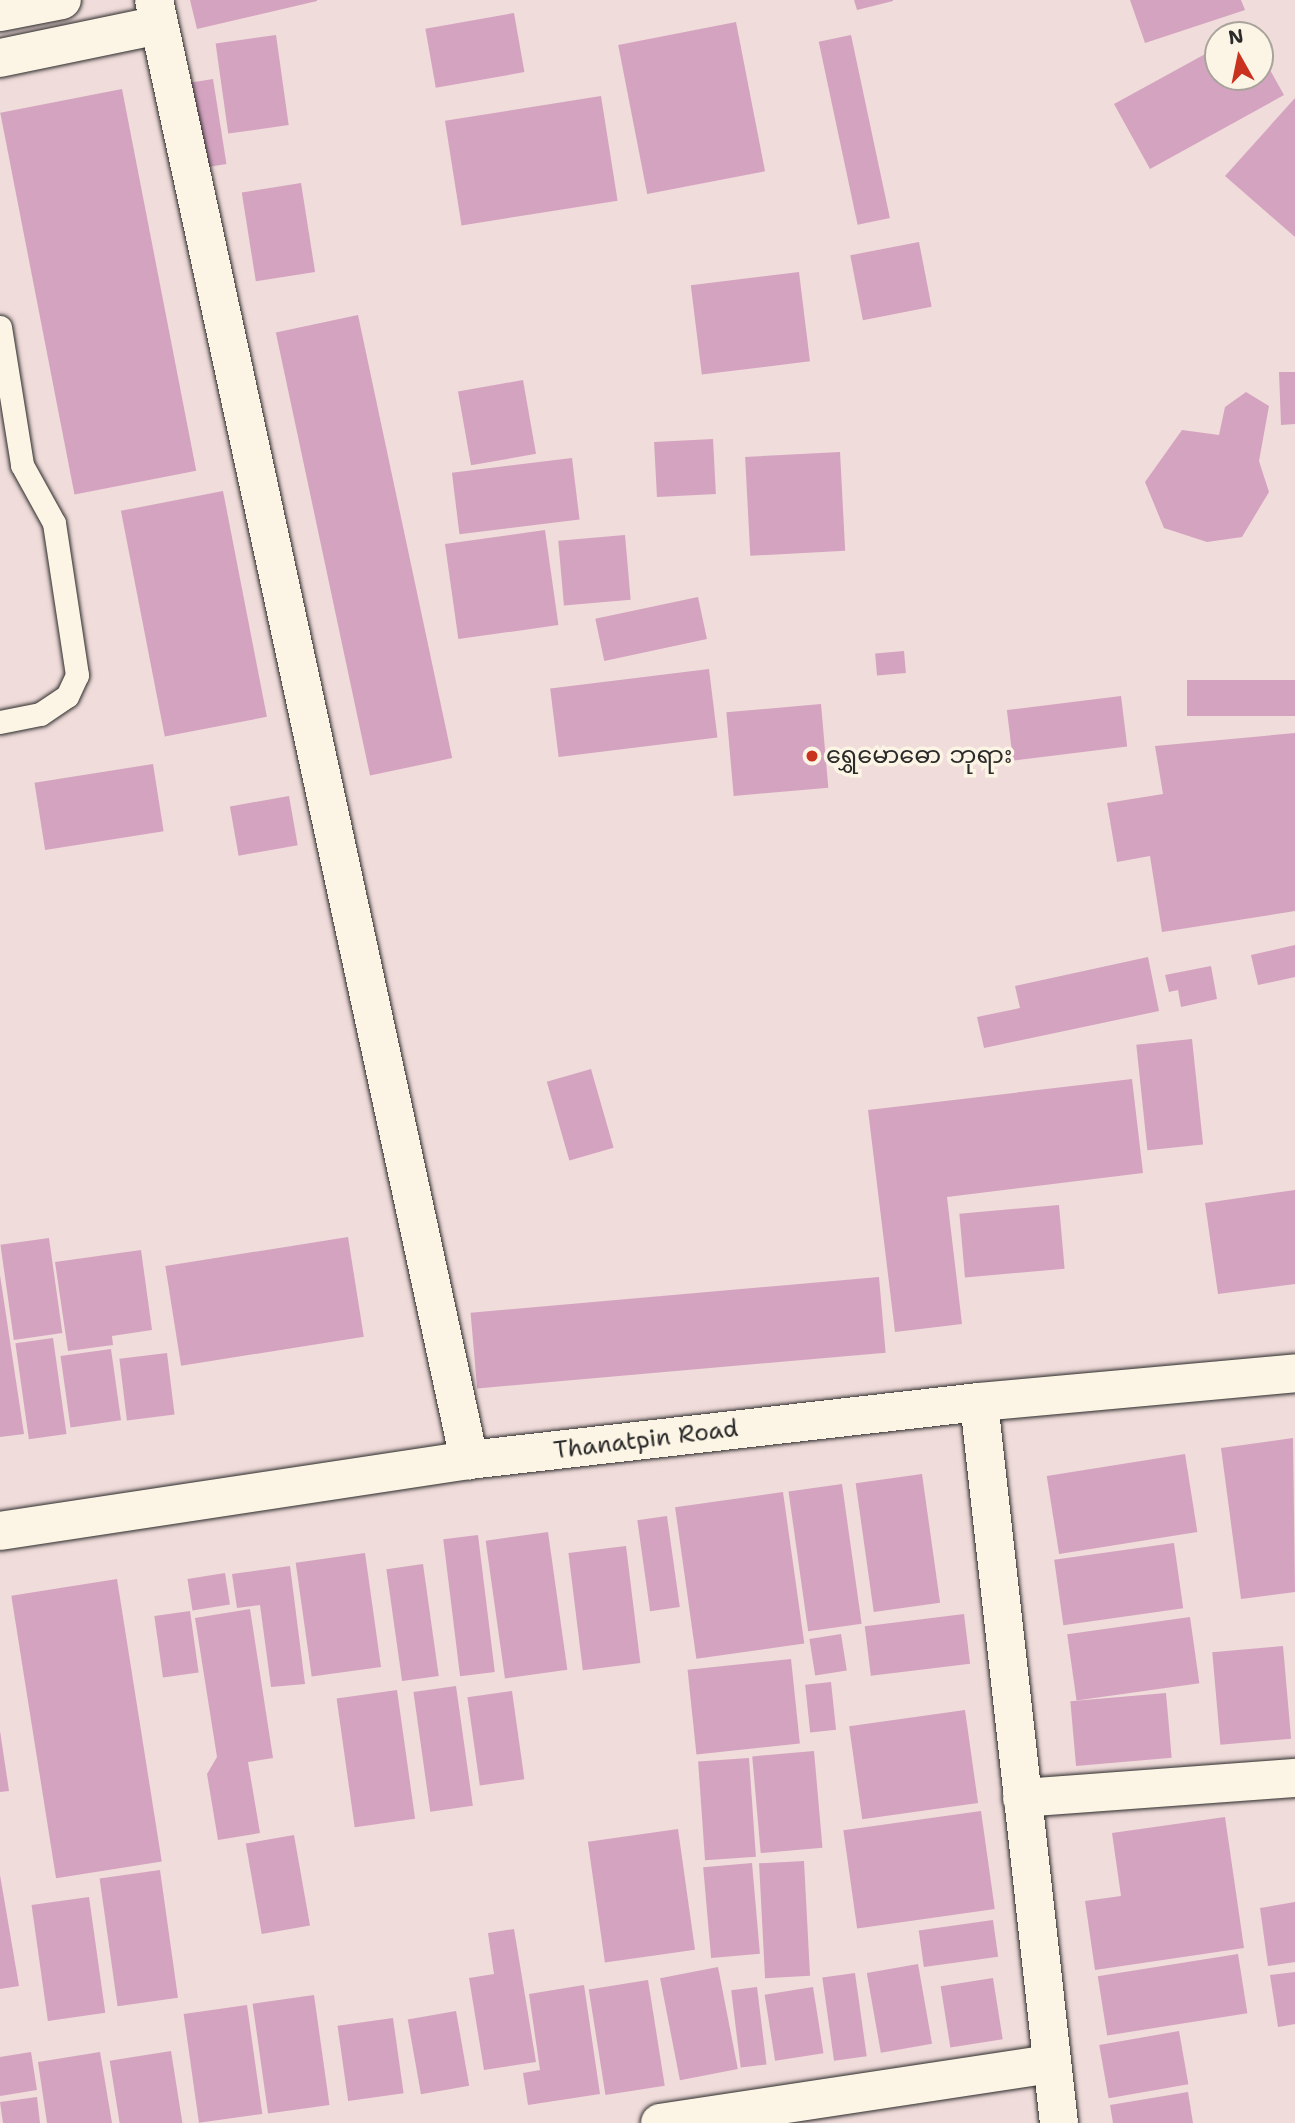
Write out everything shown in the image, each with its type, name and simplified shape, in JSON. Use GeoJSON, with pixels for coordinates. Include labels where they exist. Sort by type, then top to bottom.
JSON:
{"type":"FeatureCollection","features":[{"type":"Feature","properties":{"kind":"street"},"geometry":{"type":"LineString","coordinates":[[0,12],[62,0]]}},
{"type":"Feature","properties":{"kind":"street"},"geometry":{"type":"LineString","coordinates":[[0,58],[156,13],[469,1460]]}},
{"type":"Feature","properties":{"kind":"street","name":"Thanatpin Road"},"geometry":{"type":"LineString","coordinates":[[0,1531],[469,1460],[979,1402],[1295,1373]]}},
{"type":"Feature","properties":{"kind":"street"},"geometry":{"type":"LineString","coordinates":[[979,1402],[1059,2123]]}},
{"type":"Feature","properties":{"kind":"street"},"geometry":{"type":"LineString","coordinates":[[1022,1798],[1295,1778]]}},
{"type":"Feature","properties":{"kind":"street"},"geometry":{"type":"LineString","coordinates":[[660,2123],[1051,2064]]}},
{"type":"Feature","properties":{"kind":"lane"},"geometry":{"type":"LineString","coordinates":[[0,327],[22,465],[54,523],[77,675],[67,696],[40,714],[0,722]]}},
{"type":"Feature","properties":{"kind":"building"},"geometry":{"type":"Polygon","coordinates":[[[190,0],[317,0],[317,1],[197,29],[190,0]]]}},
{"type":"Feature","properties":{"kind":"building"},"geometry":{"type":"Polygon","coordinates":[[[854,0],[893,0],[893,1],[857,10],[854,0]]]}},
{"type":"Feature","properties":{"kind":"building"},"geometry":{"type":"Polygon","coordinates":[[[1130,0],[1241,0],[1245,10],[1204,21],[1204,24],[1145,43],[1130,0]]]}},
{"type":"Feature","properties":{"kind":"building"},"geometry":{"type":"Polygon","coordinates":[[[514,13],[524,72],[436,88],[425,29],[514,13]]]}},
{"type":"Feature","properties":{"kind":"building"},"geometry":{"type":"Polygon","coordinates":[[[736,22],[765,171],[647,194],[618,45],[736,22]]]}},
{"type":"Feature","properties":{"kind":"building"},"geometry":{"type":"Polygon","coordinates":[[[276,35],[289,125],[228,134],[216,43],[276,35]]]}},
{"type":"Feature","properties":{"kind":"building"},"geometry":{"type":"Polygon","coordinates":[[[851,35],[890,218],[858,225],[819,42],[851,35]]]}},
{"type":"Feature","properties":{"kind":"building"},"geometry":{"type":"Polygon","coordinates":[[[1204,55],[1204,91],[1274,91],[1274,77],[1284,95],[1150,169],[1114,104],[1204,55]]]}},
{"type":"Feature","properties":{"kind":"building"},"geometry":{"type":"Polygon","coordinates":[[[213,79],[226,164],[205,167],[191,82],[213,79]]]}},
{"type":"Feature","properties":{"kind":"building"},"geometry":{"type":"Polygon","coordinates":[[[122,89],[196,471],[75,495],[0,113],[122,89]]]}},
{"type":"Feature","properties":{"kind":"building"},"geometry":{"type":"Polygon","coordinates":[[[601,96],[618,201],[462,225],[445,121],[601,96]]]}},
{"type":"Feature","properties":{"kind":"building"},"geometry":{"type":"Polygon","coordinates":[[[1295,98],[1295,237],[1225,176],[1295,98]]]}},
{"type":"Feature","properties":{"kind":"building"},"geometry":{"type":"Polygon","coordinates":[[[301,183],[315,272],[256,281],[242,192],[301,183]]]}},
{"type":"Feature","properties":{"kind":"building"},"geometry":{"type":"Polygon","coordinates":[[[919,242],[932,307],[863,320],[850,255],[919,242]]]}},
{"type":"Feature","properties":{"kind":"building"},"geometry":{"type":"Polygon","coordinates":[[[799,272],[810,361],[702,375],[691,285],[799,272]]]}},
{"type":"Feature","properties":{"kind":"building"},"geometry":{"type":"Polygon","coordinates":[[[358,315],[452,758],[370,776],[276,332],[358,315]]]}},
{"type":"Feature","properties":{"kind":"building"},"geometry":{"type":"Polygon","coordinates":[[[1279,372],[1295,372],[1295,424],[1281,425],[1279,372]]]}},
{"type":"Feature","properties":{"kind":"building"},"geometry":{"type":"Polygon","coordinates":[[[523,380],[536,454],[471,465],[458,391],[523,380]]]}},
{"type":"Feature","properties":{"kind":"building"},"geometry":{"type":"Polygon","coordinates":[[[1246,392],[1269,406],[1259,461],[1269,492],[1242,537],[1207,542],[1164,528],[1145,482],[1182,430],[1219,435],[1225,407],[1246,392]]]}},
{"type":"Feature","properties":{"kind":"building"},"geometry":{"type":"Polygon","coordinates":[[[713,439],[716,494],[657,497],[654,442],[713,439]]]}},
{"type":"Feature","properties":{"kind":"building"},"geometry":{"type":"Polygon","coordinates":[[[840,452],[845,551],[750,556],[745,457],[840,452]]]}},
{"type":"Feature","properties":{"kind":"building"},"geometry":{"type":"Polygon","coordinates":[[[572,458],[580,520],[459,534],[452,473],[572,458]]]}},
{"type":"Feature","properties":{"kind":"building"},"geometry":{"type":"Polygon","coordinates":[[[223,491],[267,717],[165,737],[121,511],[223,491]]]}},
{"type":"Feature","properties":{"kind":"building"},"geometry":{"type":"Polygon","coordinates":[[[545,530],[558,625],[458,639],[445,544],[545,530]]]}},
{"type":"Feature","properties":{"kind":"building"},"geometry":{"type":"Polygon","coordinates":[[[625,535],[631,600],[564,606],[558,541],[625,535]]]}},
{"type":"Feature","properties":{"kind":"building"},"geometry":{"type":"Polygon","coordinates":[[[698,597],[707,639],[604,661],[595,619],[698,597]]]}},
{"type":"Feature","properties":{"kind":"building"},"geometry":{"type":"Polygon","coordinates":[[[904,651],[906,673],[877,675],[875,654],[904,651]]]}},
{"type":"Feature","properties":{"kind":"building"},"geometry":{"type":"Polygon","coordinates":[[[709,669],[717,737],[559,757],[550,688],[709,669]]]}},
{"type":"Feature","properties":{"kind":"building"},"geometry":{"type":"Polygon","coordinates":[[[1187,680],[1295,680],[1295,716],[1187,716],[1187,680]]]}},
{"type":"Feature","properties":{"kind":"building"},"geometry":{"type":"Polygon","coordinates":[[[1121,696],[1127,747],[1013,761],[1007,710],[1121,696]]]}},
{"type":"Feature","properties":{"kind":"building"},"geometry":{"type":"Polygon","coordinates":[[[821,704],[828,788],[734,796],[726,712],[821,704]]]}},
{"type":"Feature","properties":{"kind":"building"},"geometry":{"type":"Polygon","coordinates":[[[1295,733],[1295,911],[1162,932],[1150,856],[1117,862],[1107,803],[1163,794],[1155,746],[1295,733]]]}},
{"type":"Feature","properties":{"kind":"building"},"geometry":{"type":"Polygon","coordinates":[[[153,764],[164,831],[45,850],[34,783],[153,764]]]}},
{"type":"Feature","properties":{"kind":"building"},"geometry":{"type":"Polygon","coordinates":[[[289,796],[298,845],[239,856],[230,806],[289,796]]]}},
{"type":"Feature","properties":{"kind":"building"},"geometry":{"type":"Polygon","coordinates":[[[1295,945],[1295,977],[1258,985],[1251,955],[1295,945]]]}},
{"type":"Feature","properties":{"kind":"building"},"geometry":{"type":"Polygon","coordinates":[[[1148,957],[1159,1011],[984,1048],[977,1017],[1020,1008],[1015,986],[1148,957]]]}},
{"type":"Feature","properties":{"kind":"building"},"geometry":{"type":"Polygon","coordinates":[[[1211,966],[1217,999],[1181,1007],[1178,990],[1169,992],[1165,975],[1211,966]]]}},
{"type":"Feature","properties":{"kind":"building"},"geometry":{"type":"Polygon","coordinates":[[[1192,1039],[1203,1144],[1147,1150],[1136,1045],[1192,1039]]]}},
{"type":"Feature","properties":{"kind":"building"},"geometry":{"type":"Polygon","coordinates":[[[591,1069],[614,1148],[569,1161],[547,1082],[591,1069]]]}},
{"type":"Feature","properties":{"kind":"building"},"geometry":{"type":"Polygon","coordinates":[[[1132,1079],[1143,1173],[947,1197],[962,1324],[895,1332],[868,1110],[1132,1079]]]}},
{"type":"Feature","properties":{"kind":"building"},"geometry":{"type":"Polygon","coordinates":[[[1295,1190],[1295,1284],[1218,1294],[1205,1203],[1295,1190]]]}},
{"type":"Feature","properties":{"kind":"building"},"geometry":{"type":"Polygon","coordinates":[[[1059,1205],[1065,1269],[965,1277],[959,1214],[1059,1205]]]}},
{"type":"Feature","properties":{"kind":"building"},"geometry":{"type":"Polygon","coordinates":[[[348,1237],[364,1337],[181,1366],[165,1266],[348,1237]]]}},
{"type":"Feature","properties":{"kind":"building"},"geometry":{"type":"Polygon","coordinates":[[[49,1238],[62,1333],[14,1340],[0,1245],[49,1238]]]}},
{"type":"Feature","properties":{"kind":"building"},"geometry":{"type":"Polygon","coordinates":[[[141,1250],[152,1330],[112,1336],[113,1345],[68,1351],[55,1262],[141,1250]]]}},
{"type":"Feature","properties":{"kind":"building"},"geometry":{"type":"Polygon","coordinates":[[[0,1275],[24,1434],[0,1437],[0,1275]]]}},
{"type":"Feature","properties":{"kind":"building"},"geometry":{"type":"Polygon","coordinates":[[[879,1277],[886,1353],[477,1388],[471,1313],[879,1277]]]}},
{"type":"Feature","properties":{"kind":"building"},"geometry":{"type":"Polygon","coordinates":[[[53,1338],[66,1434],[29,1439],[15,1343],[53,1338]]]}},
{"type":"Feature","properties":{"kind":"building"},"geometry":{"type":"Polygon","coordinates":[[[111,1349],[121,1420],[71,1427],[60,1356],[111,1349]]]}},
{"type":"Feature","properties":{"kind":"building"},"geometry":{"type":"Polygon","coordinates":[[[167,1353],[175,1415],[127,1420],[119,1359],[167,1353]]]}},
{"type":"Feature","properties":{"kind":"building"},"geometry":{"type":"Polygon","coordinates":[[[1293,1438],[1295,1592],[1241,1599],[1221,1448],[1293,1438]]]}},
{"type":"Feature","properties":{"kind":"building"},"geometry":{"type":"Polygon","coordinates":[[[1185,1454],[1197,1532],[1059,1554],[1047,1476],[1185,1454]]]}},
{"type":"Feature","properties":{"kind":"building"},"geometry":{"type":"Polygon","coordinates":[[[922,1474],[940,1603],[874,1612],[856,1483],[922,1474]]]}},
{"type":"Feature","properties":{"kind":"building"},"geometry":{"type":"Polygon","coordinates":[[[842,1484],[862,1624],[808,1631],[789,1492],[842,1484]]]}},
{"type":"Feature","properties":{"kind":"building"},"geometry":{"type":"Polygon","coordinates":[[[783,1492],[804,1644],[696,1659],[675,1507],[783,1492]]]}},
{"type":"Feature","properties":{"kind":"building"},"geometry":{"type":"Polygon","coordinates":[[[667,1516],[680,1607],[650,1611],[637,1520],[667,1516]]]}},
{"type":"Feature","properties":{"kind":"building"},"geometry":{"type":"Polygon","coordinates":[[[548,1532],[567,1670],[505,1678],[486,1541],[548,1532]]]}},
{"type":"Feature","properties":{"kind":"building"},"geometry":{"type":"Polygon","coordinates":[[[478,1535],[495,1672],[460,1676],[443,1539],[478,1535]]]}},
{"type":"Feature","properties":{"kind":"building"},"geometry":{"type":"Polygon","coordinates":[[[1174,1543],[1183,1608],[1063,1625],[1054,1560],[1174,1543]]]}},
{"type":"Feature","properties":{"kind":"building"},"geometry":{"type":"Polygon","coordinates":[[[626,1546],[640,1663],[583,1670],[568,1553],[626,1546]]]}},
{"type":"Feature","properties":{"kind":"building"},"geometry":{"type":"Polygon","coordinates":[[[365,1553],[381,1667],[312,1677],[296,1563],[365,1553]]]}},
{"type":"Feature","properties":{"kind":"building"},"geometry":{"type":"Polygon","coordinates":[[[423,1564],[439,1676],[402,1681],[386,1569],[423,1564]]]}},
{"type":"Feature","properties":{"kind":"building"},"geometry":{"type":"Polygon","coordinates":[[[290,1566],[305,1684],[271,1687],[260,1605],[237,1608],[232,1574],[290,1566]]]}},
{"type":"Feature","properties":{"kind":"building"},"geometry":{"type":"Polygon","coordinates":[[[225,1573],[230,1605],[192,1611],[187,1579],[225,1573]]]}},
{"type":"Feature","properties":{"kind":"building"},"geometry":{"type":"Polygon","coordinates":[[[117,1579],[162,1861],[56,1878],[11,1596],[117,1579]]]}},
{"type":"Feature","properties":{"kind":"building"},"geometry":{"type":"Polygon","coordinates":[[[250,1609],[273,1758],[248,1762],[260,1833],[218,1840],[207,1774],[217,1757],[195,1618],[250,1609]]]}},
{"type":"Feature","properties":{"kind":"building"},"geometry":{"type":"Polygon","coordinates":[[[190,1611],[199,1672],[163,1677],[154,1616],[190,1611]]]}},
{"type":"Feature","properties":{"kind":"building"},"geometry":{"type":"Polygon","coordinates":[[[964,1614],[970,1664],[871,1676],[865,1626],[964,1614]]]}},
{"type":"Feature","properties":{"kind":"building"},"geometry":{"type":"Polygon","coordinates":[[[1190,1617],[1199,1683],[1077,1701],[1067,1634],[1190,1617]]]}},
{"type":"Feature","properties":{"kind":"building"},"geometry":{"type":"Polygon","coordinates":[[[841,1634],[847,1671],[815,1676],[809,1639],[841,1634]]]}},
{"type":"Feature","properties":{"kind":"building"},"geometry":{"type":"Polygon","coordinates":[[[1283,1646],[1291,1739],[1220,1745],[1212,1652],[1283,1646]]]}},
{"type":"Feature","properties":{"kind":"building"},"geometry":{"type":"Polygon","coordinates":[[[791,1659],[800,1744],[696,1754],[688,1670],[791,1659]]]}},
{"type":"Feature","properties":{"kind":"building"},"geometry":{"type":"Polygon","coordinates":[[[831,1682],[836,1730],[810,1732],[805,1685],[831,1682]]]}},
{"type":"Feature","properties":{"kind":"building"},"geometry":{"type":"Polygon","coordinates":[[[456,1686],[473,1806],[430,1812],[413,1692],[456,1686]]]}},
{"type":"Feature","properties":{"kind":"building"},"geometry":{"type":"Polygon","coordinates":[[[397,1690],[415,1819],[355,1827],[337,1698],[397,1690]]]}},
{"type":"Feature","properties":{"kind":"building"},"geometry":{"type":"Polygon","coordinates":[[[512,1691],[524,1779],[480,1785],[467,1697],[512,1691]]]}},
{"type":"Feature","properties":{"kind":"building"},"geometry":{"type":"Polygon","coordinates":[[[1166,1693],[1172,1758],[1076,1766],[1070,1701],[1166,1693]]]}},
{"type":"Feature","properties":{"kind":"building"},"geometry":{"type":"Polygon","coordinates":[[[965,1710],[978,1803],[862,1819],[849,1726],[965,1710]]]}},
{"type":"Feature","properties":{"kind":"building"},"geometry":{"type":"Polygon","coordinates":[[[0,1731],[9,1791],[0,1792],[0,1731]]]}},
{"type":"Feature","properties":{"kind":"building"},"geometry":{"type":"Polygon","coordinates":[[[814,1751],[822,1848],[761,1853],[752,1756],[814,1751]]]}},
{"type":"Feature","properties":{"kind":"building"},"geometry":{"type":"Polygon","coordinates":[[[749,1758],[756,1857],[705,1860],[698,1762],[749,1758]]]}},
{"type":"Feature","properties":{"kind":"building"},"geometry":{"type":"Polygon","coordinates":[[[981,1811],[995,1909],[857,1928],[843,1830],[981,1811]]]}},
{"type":"Feature","properties":{"kind":"building"},"geometry":{"type":"Polygon","coordinates":[[[1225,1817],[1244,1948],[1095,1970],[1085,1901],[1121,1896],[1112,1833],[1225,1817]]]}},
{"type":"Feature","properties":{"kind":"building"},"geometry":{"type":"Polygon","coordinates":[[[678,1829],[695,1950],[605,1962],[588,1842],[678,1829]]]}},
{"type":"Feature","properties":{"kind":"building"},"geometry":{"type":"Polygon","coordinates":[[[294,1835],[310,1926],[262,1934],[246,1844],[294,1835]]]}},
{"type":"Feature","properties":{"kind":"building"},"geometry":{"type":"Polygon","coordinates":[[[804,1861],[810,1976],[765,1978],[759,1863],[804,1861]]]}},
{"type":"Feature","properties":{"kind":"building"},"geometry":{"type":"Polygon","coordinates":[[[752,1863],[760,1954],[711,1958],[703,1867],[752,1863]]]}},
{"type":"Feature","properties":{"kind":"building"},"geometry":{"type":"Polygon","coordinates":[[[160,1870],[178,1998],[118,2006],[100,1878],[160,1870]]]}},
{"type":"Feature","properties":{"kind":"building"},"geometry":{"type":"Polygon","coordinates":[[[0,1875],[19,1986],[0,1989],[0,1875]]]}},
{"type":"Feature","properties":{"kind":"building"},"geometry":{"type":"Polygon","coordinates":[[[89,1897],[105,2013],[48,2021],[32,1905],[89,1897]]]}},
{"type":"Feature","properties":{"kind":"building"},"geometry":{"type":"Polygon","coordinates":[[[1295,1902],[1295,1962],[1268,1966],[1260,1908],[1295,1902]]]}},
{"type":"Feature","properties":{"kind":"building"},"geometry":{"type":"Polygon","coordinates":[[[993,1920],[998,1957],[924,1967],[919,1930],[993,1920]]]}},
{"type":"Feature","properties":{"kind":"building"},"geometry":{"type":"Polygon","coordinates":[[[514,1929],[536,2062],[484,2070],[469,1978],[494,1974],[488,1933],[514,1929]]]}},
{"type":"Feature","properties":{"kind":"building"},"geometry":{"type":"Polygon","coordinates":[[[1238,1954],[1247,2013],[1107,2035],[1098,1976],[1238,1954]]]}},
{"type":"Feature","properties":{"kind":"building"},"geometry":{"type":"Polygon","coordinates":[[[918,1964],[932,2044],[881,2053],[867,1973],[918,1964]]]}},
{"type":"Feature","properties":{"kind":"building"},"geometry":{"type":"Polygon","coordinates":[[[718,1967],[738,2069],[680,2080],[660,1978],[718,1967]]]}},
{"type":"Feature","properties":{"kind":"building"},"geometry":{"type":"Polygon","coordinates":[[[1295,1972],[1295,2024],[1278,2027],[1270,1975],[1295,1972]]]}},
{"type":"Feature","properties":{"kind":"building"},"geometry":{"type":"Polygon","coordinates":[[[855,1973],[867,2056],[834,2061],[822,1978],[855,1973]]]}},
{"type":"Feature","properties":{"kind":"building"},"geometry":{"type":"Polygon","coordinates":[[[993,1978],[1003,2039],[950,2048],[941,1986],[993,1978]]]}},
{"type":"Feature","properties":{"kind":"building"},"geometry":{"type":"Polygon","coordinates":[[[648,1980],[665,2086],[605,2095],[589,1989],[648,1980]]]}},
{"type":"Feature","properties":{"kind":"building"},"geometry":{"type":"Polygon","coordinates":[[[584,1985],[600,2094],[528,2105],[523,2073],[540,2070],[529,1994],[584,1985]]]}},
{"type":"Feature","properties":{"kind":"building"},"geometry":{"type":"Polygon","coordinates":[[[757,1987],[767,2064],[741,2068],[731,1990],[757,1987]]]}},
{"type":"Feature","properties":{"kind":"building"},"geometry":{"type":"Polygon","coordinates":[[[813,1987],[823,2053],[775,2061],[765,1995],[813,1987]]]}},
{"type":"Feature","properties":{"kind":"building"},"geometry":{"type":"Polygon","coordinates":[[[314,1995],[329,2105],[268,2114],[253,2004],[314,1995]]]}},
{"type":"Feature","properties":{"kind":"building"},"geometry":{"type":"Polygon","coordinates":[[[247,2005],[262,2114],[199,2123],[184,2014],[247,2005]]]}},
{"type":"Feature","properties":{"kind":"building"},"geometry":{"type":"Polygon","coordinates":[[[456,2011],[469,2086],[421,2094],[408,2020],[456,2011]]]}},
{"type":"Feature","properties":{"kind":"building"},"geometry":{"type":"Polygon","coordinates":[[[393,2018],[404,2093],[348,2101],[338,2026],[393,2018]]]}},
{"type":"Feature","properties":{"kind":"building"},"geometry":{"type":"Polygon","coordinates":[[[1179,2031],[1188,2084],[1109,2098],[1099,2045],[1179,2031]]]}},
{"type":"Feature","properties":{"kind":"building"},"geometry":{"type":"Polygon","coordinates":[[[171,2051],[182,2123],[120,2123],[110,2061],[171,2051]]]}},
{"type":"Feature","properties":{"kind":"building"},"geometry":{"type":"Polygon","coordinates":[[[31,2052],[37,2090],[0,2096],[0,2057],[31,2052]]]}},
{"type":"Feature","properties":{"kind":"building"},"geometry":{"type":"Polygon","coordinates":[[[100,2052],[112,2123],[47,2123],[38,2062],[100,2052]]]}},
{"type":"Feature","properties":{"kind":"building"},"geometry":{"type":"Polygon","coordinates":[[[1188,2092],[1193,2123],[1113,2123],[1110,2105],[1188,2092]]]}},
{"type":"Feature","properties":{"kind":"building"},"geometry":{"type":"Polygon","coordinates":[[[37,2097],[40,2123],[3,2123],[0,2102],[37,2097]]]}},
{"type":"Feature","properties":{"kind":"place","name":"ရွှေမောဓော ဘုရား"},"geometry":{"type":"Point","coordinates":[812,756]}}]}
